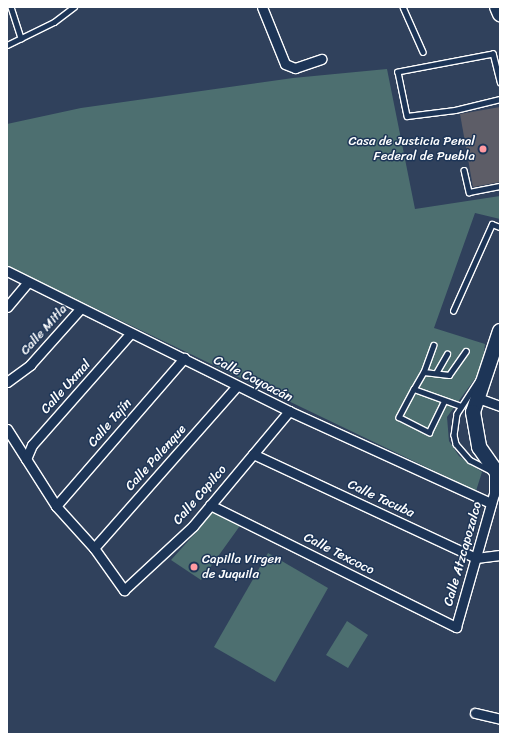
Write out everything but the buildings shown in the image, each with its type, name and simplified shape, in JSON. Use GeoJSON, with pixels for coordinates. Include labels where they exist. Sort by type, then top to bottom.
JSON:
{"type":"FeatureCollection","features":[{"type":"Feature","properties":{"kind":"main road"},"geometry":{"type":"LineString","coordinates":[[497,7],[500,14]]}},
{"type":"Feature","properties":{"kind":"main road"},"geometry":{"type":"LineString","coordinates":[[497,471],[479,447],[474,427],[473,412],[476,398],[488,370],[500,331]]}},
{"type":"Feature","properties":{"kind":"main road"},"geometry":{"type":"LineString","coordinates":[[476,398],[500,350]]}},
{"type":"Feature","properties":{"kind":"street"},"geometry":{"type":"LineString","coordinates":[[262,7],[285,64],[290,68],[296,68],[321,59]]}},
{"type":"Feature","properties":{"kind":"street","name":"Calle Coyoacán"},"geometry":{"type":"LineString","coordinates":[[7,271],[27,283],[130,334],[184,358],[289,411],[495,496]]}},
{"type":"Feature","properties":{"kind":"street"},"geometry":{"type":"LineString","coordinates":[[7,307],[27,283]]}},
{"type":"Feature","properties":{"kind":"street","name":"Calle Mitla"},"geometry":{"type":"LineString","coordinates":[[7,382],[30,365],[80,309]]}},
{"type":"Feature","properties":{"kind":"street","name":"Calle Uxmal"},"geometry":{"type":"LineString","coordinates":[[26,459],[32,444],[130,334]]}},
{"type":"Feature","properties":{"kind":"street","name":"Calle Tajín"},"geometry":{"type":"LineString","coordinates":[[56,506],[184,358]]}},
{"type":"Feature","properties":{"kind":"street","name":"Calle Palenque"},"geometry":{"type":"LineString","coordinates":[[94,548],[237,386]]}},
{"type":"Feature","properties":{"kind":"street"},"geometry":{"type":"LineString","coordinates":[[476,398],[500,406]]}},
{"type":"Feature","properties":{"kind":"street","name":"Calle Copilco"},"geometry":{"type":"LineString","coordinates":[[94,548],[124,590],[193,526],[289,411]]}},
{"type":"Feature","properties":{"kind":"street"},"geometry":{"type":"LineString","coordinates":[[7,429],[56,506],[94,548]]}},
{"type":"Feature","properties":{"kind":"street","name":"Calle Tacuba"},"geometry":{"type":"LineString","coordinates":[[253,454],[476,558]]}},
{"type":"Feature","properties":{"kind":"street","name":"Calle Atzcapozalco"},"geometry":{"type":"LineString","coordinates":[[456,627],[495,496],[497,471]]}},
{"type":"Feature","properties":{"kind":"street","name":"Calle Texcoco"},"geometry":{"type":"LineString","coordinates":[[210,505],[456,627]]}},
{"type":"Feature","properties":{"kind":"street"},"geometry":{"type":"LineString","coordinates":[[476,558],[500,555]]}},
{"type":"Feature","properties":{"kind":"street"},"geometry":{"type":"LineString","coordinates":[[475,712],[500,719]]}},
{"type":"Feature","properties":{"kind":"lane"},"geometry":{"type":"LineString","coordinates":[[11,7],[21,38]]}},
{"type":"Feature","properties":{"kind":"lane"},"geometry":{"type":"LineString","coordinates":[[7,45],[54,22],[74,7]]}},
{"type":"Feature","properties":{"kind":"lane"},"geometry":{"type":"LineString","coordinates":[[403,7],[423,52]]}},
{"type":"Feature","properties":{"kind":"lane"},"geometry":{"type":"LineString","coordinates":[[500,83],[493,54],[398,72],[407,116],[455,110],[500,100]]}},
{"type":"Feature","properties":{"kind":"lane"},"geometry":{"type":"LineString","coordinates":[[464,170],[469,192],[500,186]]}},
{"type":"Feature","properties":{"kind":"lane"},"geometry":{"type":"LineString","coordinates":[[453,311],[492,224],[500,227]]}},
{"type":"Feature","properties":{"kind":"lane"},"geometry":{"type":"LineString","coordinates":[[434,345],[424,372],[399,417],[429,432],[444,401]]}},
{"type":"Feature","properties":{"kind":"lane"},"geometry":{"type":"LineString","coordinates":[[424,372],[449,375],[466,350]]}},
{"type":"Feature","properties":{"kind":"lane"},"geometry":{"type":"LineString","coordinates":[[436,374],[447,354]]}},
{"type":"Feature","properties":{"kind":"lane"},"geometry":{"type":"LineString","coordinates":[[414,389],[461,406]]}},
{"type":"Feature","properties":{"kind":"lane"},"geometry":{"type":"LineString","coordinates":[[476,398],[461,406],[454,425],[456,444],[470,460],[497,471]]}},
{"type":"Feature","properties":{"kind":"green space"},"geometry":{"type":"Polygon","coordinates":[[[387,69],[415,209],[500,196],[500,219],[475,213],[434,328],[485,344],[482,369],[447,417],[449,441],[459,456],[482,472],[476,491],[7,266],[7,124],[81,108],[293,78],[387,69]]]}},
{"type":"Feature","properties":{"kind":"green space"},"geometry":{"type":"Polygon","coordinates":[[[213,509],[242,523],[201,580],[171,560],[200,528],[213,509]]]}},
{"type":"Feature","properties":{"kind":"green space"},"geometry":{"type":"Polygon","coordinates":[[[268,553],[328,588],[275,682],[214,647],[268,553]]]}},
{"type":"Feature","properties":{"kind":"green space"},"geometry":{"type":"Polygon","coordinates":[[[347,621],[368,635],[348,668],[326,655],[347,621]]]}},
{"type":"Feature","properties":{"kind":"place","name":"Casa de Justicia Penal Federal de Puebla"},"geometry":{"type":"Point","coordinates":[483,149]}},
{"type":"Feature","properties":{"kind":"place","name":"Capilla Virgen de Juquila"},"geometry":{"type":"Point","coordinates":[194,567]}}]}
